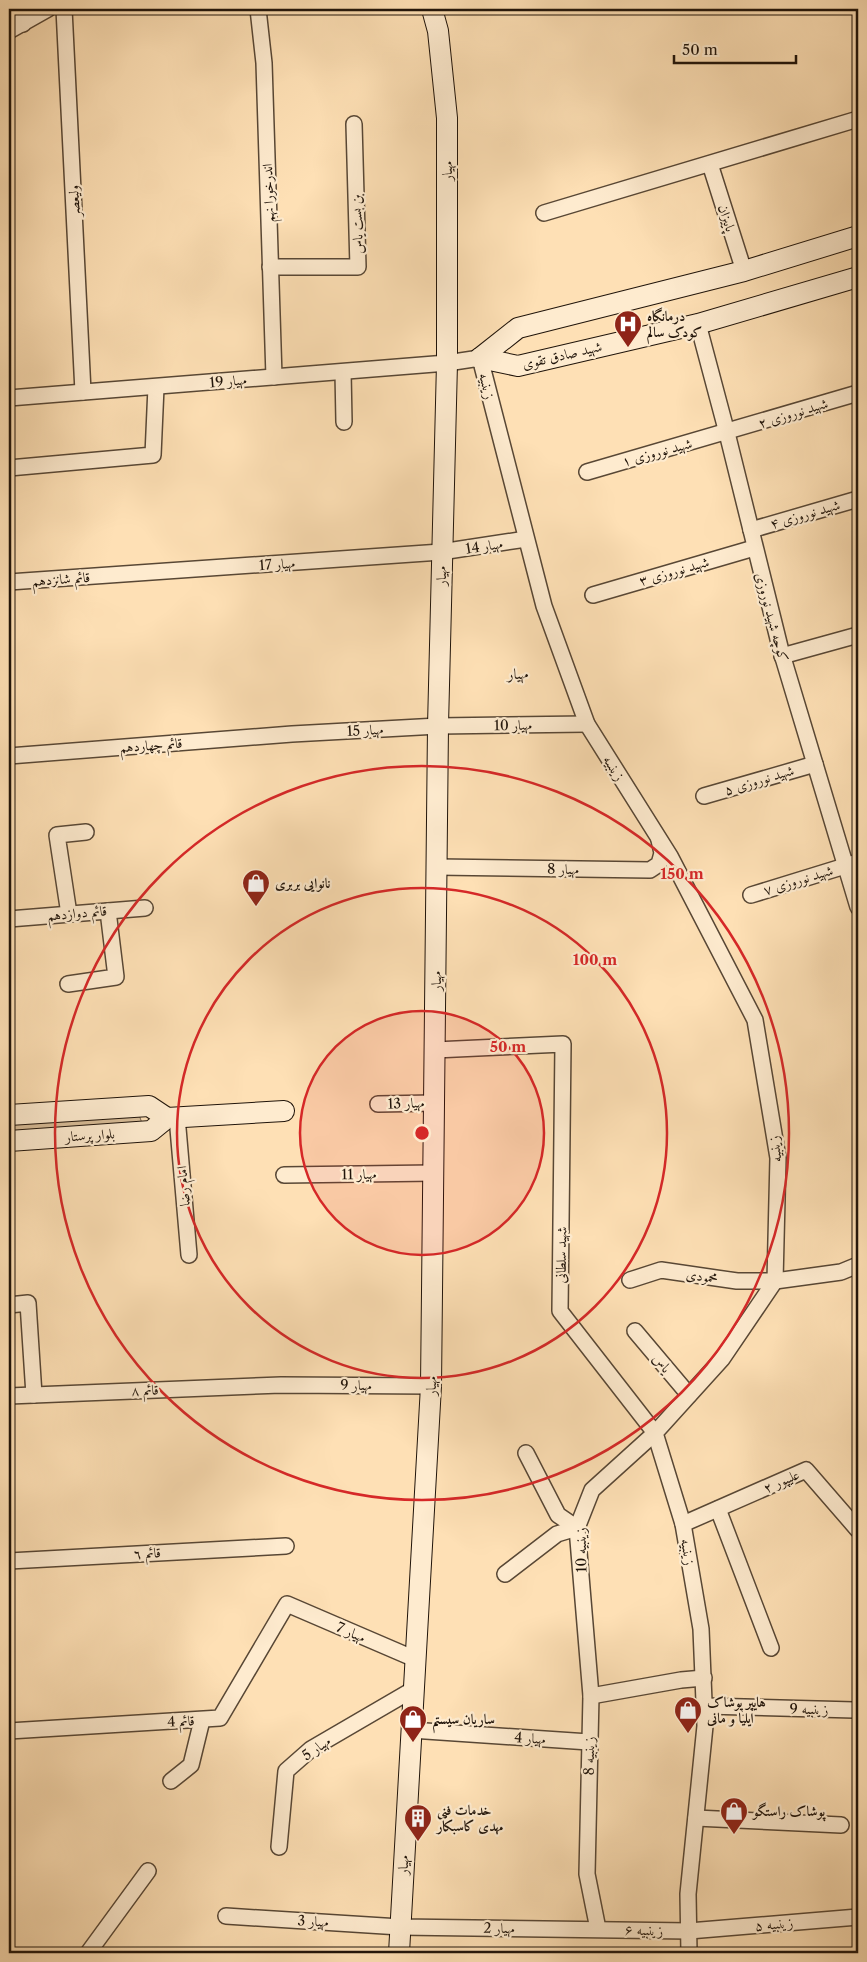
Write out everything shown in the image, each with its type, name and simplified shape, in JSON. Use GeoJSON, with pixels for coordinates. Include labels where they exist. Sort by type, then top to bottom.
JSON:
{"type":"FeatureCollection","features":[{"type":"Feature","properties":{"kind":"street"},"geometry":{"type":"LineString","coordinates":[[15,9],[23,24]]}},
{"type":"Feature","properties":{"kind":"street"},"geometry":{"type":"LineString","coordinates":[[9,31],[48,9]]}},
{"type":"Feature","properties":{"kind":"street","name":"ولیعصر"},"geometry":{"type":"LineString","coordinates":[[64,9],[83,392]]}},
{"type":"Feature","properties":{"kind":"street","name":"اندرخورا نهم"},"geometry":{"type":"LineString","coordinates":[[258,9],[264,63],[274,377]]}},
{"type":"Feature","properties":{"kind":"street","name":"مهیار"},"geometry":{"type":"LineString","coordinates":[[399,1953],[431,1386],[438,726],[447,363],[447,118],[438,31],[432,9]]}},
{"type":"Feature","properties":{"kind":"street"},"geometry":{"type":"LineString","coordinates":[[544,213],[858,119]]}},
{"type":"Feature","properties":{"kind":"street","name":"بن بست یاس"},"geometry":{"type":"LineString","coordinates":[[270,267],[358,267],[354,124]]}},
{"type":"Feature","properties":{"kind":"street","name":"پاییزان"},"geometry":{"type":"LineString","coordinates":[[710,164],[744,271]]}},
{"type":"Feature","properties":{"kind":"street"},"geometry":{"type":"LineString","coordinates":[[480,358],[518,328],[744,271],[858,236]]}},
{"type":"Feature","properties":{"kind":"street","name":"شهید صادق تقوی"},"geometry":{"type":"LineString","coordinates":[[480,358],[518,366],[698,324],[858,277]]}},
{"type":"Feature","properties":{"kind":"street","name":"کوچه شهید نوروزی"},"geometry":{"type":"LineString","coordinates":[[698,324],[782,656],[815,764],[852,864],[858,907]]}},
{"type":"Feature","properties":{"kind":"street","name":"مهیار 19"},"geometry":{"type":"LineString","coordinates":[[9,398],[343,372],[447,363],[480,358]]}},
{"type":"Feature","properties":{"kind":"street","name":"زینبیه"},"geometry":{"type":"LineString","coordinates":[[480,358],[544,606],[587,724],[658,836],[755,1020],[778,1158],[775,1281]]}},
{"type":"Feature","properties":{"kind":"street"},"geometry":{"type":"LineString","coordinates":[[343,372],[344,422]]}},
{"type":"Feature","properties":{"kind":"street"},"geometry":{"type":"LineString","coordinates":[[9,468],[153,455],[156,387]]}},
{"type":"Feature","properties":{"kind":"street","name":"شهید نوروزی ۲"},"geometry":{"type":"LineString","coordinates":[[727,433],[858,393]]}},
{"type":"Feature","properties":{"kind":"street","name":"شهید نوروزی ۱"},"geometry":{"type":"LineString","coordinates":[[587,472],[727,433]]}},
{"type":"Feature","properties":{"kind":"street","name":"شهید نوروزی ۴"},"geometry":{"type":"LineString","coordinates":[[751,530],[858,499]]}},
{"type":"Feature","properties":{"kind":"street","name":"مهیار 14"},"geometry":{"type":"LineString","coordinates":[[441,552],[526,539]]}},
{"type":"Feature","properties":{"kind":"street","name":"شهید نوروزی ۳"},"geometry":{"type":"LineString","coordinates":[[593,595],[754,548]]}},
{"type":"Feature","properties":{"kind":"street","name":"مهیار 17"},"geometry":{"type":"LineString","coordinates":[[113,575],[441,552]]}},
{"type":"Feature","properties":{"kind":"street","name":"قائم شانزدهم"},"geometry":{"type":"LineString","coordinates":[[9,582],[113,575]]}},
{"type":"Feature","properties":{"kind":"street"},"geometry":{"type":"LineString","coordinates":[[782,656],[858,635]]}},
{"type":"Feature","properties":{"kind":"street","name":"مهیار 10"},"geometry":{"type":"LineString","coordinates":[[438,726],[587,724]]}},
{"type":"Feature","properties":{"kind":"street","name":"مهیار 15"},"geometry":{"type":"LineString","coordinates":[[292,734],[438,726]]}},
{"type":"Feature","properties":{"kind":"street","name":"قائم چهاردهم"},"geometry":{"type":"LineString","coordinates":[[9,756],[292,734]]}},
{"type":"Feature","properties":{"kind":"street","name":"شهید نوروزی ۵"},"geometry":{"type":"LineString","coordinates":[[704,796],[815,764]]}},
{"type":"Feature","properties":{"kind":"street"},"geometry":{"type":"LineString","coordinates":[[69,914],[57,835],[86,832]]}},
{"type":"Feature","properties":{"kind":"street","name":"مهیار 8"},"geometry":{"type":"LineString","coordinates":[[438,867],[650,870],[659,864],[662,853],[658,836]]}},
{"type":"Feature","properties":{"kind":"street","name":"شهید نوروزی ۷"},"geometry":{"type":"LineString","coordinates":[[751,895],[852,864]]}},
{"type":"Feature","properties":{"kind":"street","name":"قائم دوازدهم"},"geometry":{"type":"LineString","coordinates":[[9,919],[145,908]]}},
{"type":"Feature","properties":{"kind":"street"},"geometry":{"type":"LineString","coordinates":[[68,984],[116,976],[108,911]]}},
{"type":"Feature","properties":{"kind":"street","name":"شهید سلطانی"},"geometry":{"type":"LineString","coordinates":[[435,1050],[563,1044],[560,1311],[655,1433]]}},
{"type":"Feature","properties":{"kind":"street","name":"مهیار 13"},"geometry":{"type":"LineString","coordinates":[[378,1104],[434,1103]]}},
{"type":"Feature","properties":{"kind":"street","name":"بلوار پرستار"},"geometry":{"type":"LineString","coordinates":[[9,1115],[149,1106],[172,1117],[284,1111]]}},
{"type":"Feature","properties":{"kind":"street","name":"بلوار پرستار"},"geometry":{"type":"LineString","coordinates":[[9,1141],[151,1131],[172,1117]]}},
{"type":"Feature","properties":{"kind":"street","name":"امام رضا"},"geometry":{"type":"LineString","coordinates":[[172,1117],[189,1255]]}},
{"type":"Feature","properties":{"kind":"street","name":"مهیار 11"},"geometry":{"type":"LineString","coordinates":[[284,1174],[434,1173]]}},
{"type":"Feature","properties":{"kind":"street","name":"محمودی"},"geometry":{"type":"LineString","coordinates":[[630,1280],[661,1270],[737,1281],[775,1281],[841,1272],[858,1265]]}},
{"type":"Feature","properties":{"kind":"street"},"geometry":{"type":"LineString","coordinates":[[655,1433],[722,1359],[775,1281]]}},
{"type":"Feature","properties":{"kind":"street"},"geometry":{"type":"LineString","coordinates":[[9,1304],[28,1303],[34,1395]]}},
{"type":"Feature","properties":{"kind":"street","name":"یاس"},"geometry":{"type":"LineString","coordinates":[[635,1331],[689,1395]]}},
{"type":"Feature","properties":{"kind":"street","name":"مهیار 9"},"geometry":{"type":"LineString","coordinates":[[281,1384],[431,1386]]}},
{"type":"Feature","properties":{"kind":"street","name":"قائم ٨"},"geometry":{"type":"LineString","coordinates":[[9,1396],[281,1384]]}},
{"type":"Feature","properties":{"kind":"street","name":"زینبیه"},"geometry":{"type":"LineString","coordinates":[[655,1433],[683,1524],[702,1629],[705,1726],[688,1894],[689,1953]]}},
{"type":"Feature","properties":{"kind":"street","name":"زینبیه 10"},"geometry":{"type":"LineString","coordinates":[[591,1696],[577,1528],[592,1490],[655,1433]]}},
{"type":"Feature","properties":{"kind":"street"},"geometry":{"type":"LineString","coordinates":[[526,1453],[558,1515],[577,1528]]}},
{"type":"Feature","properties":{"kind":"street","name":"علیپور ۲"},"geometry":{"type":"LineString","coordinates":[[683,1524],[806,1470],[858,1530]]}},
{"type":"Feature","properties":{"kind":"street"},"geometry":{"type":"LineString","coordinates":[[718,1509],[771,1648]]}},
{"type":"Feature","properties":{"kind":"street"},"geometry":{"type":"LineString","coordinates":[[505,1574],[557,1534],[577,1528]]}},
{"type":"Feature","properties":{"kind":"street","name":"قائم ٦"},"geometry":{"type":"LineString","coordinates":[[9,1561],[286,1546]]}},
{"type":"Feature","properties":{"kind":"street","name":"مهیار 7"},"geometry":{"type":"LineString","coordinates":[[287,1604],[415,1660]]}},
{"type":"Feature","properties":{"kind":"street","name":"قائم 4"},"geometry":{"type":"LineString","coordinates":[[9,1731],[220,1718],[287,1604]]}},
{"type":"Feature","properties":{"kind":"street"},"geometry":{"type":"LineString","coordinates":[[591,1696],[681,1680],[704,1678]]}},
{"type":"Feature","properties":{"kind":"street","name":"مهیار 5"},"geometry":{"type":"LineString","coordinates":[[279,1847],[286,1771],[311,1749],[414,1688]]}},
{"type":"Feature","properties":{"kind":"street","name":"زینبیه 8"},"geometry":{"type":"LineString","coordinates":[[591,1696],[587,1874],[598,1929]]}},
{"type":"Feature","properties":{"kind":"street","name":"زینبیه 9"},"geometry":{"type":"LineString","coordinates":[[705,1706],[854,1710]]}},
{"type":"Feature","properties":{"kind":"street"},"geometry":{"type":"LineString","coordinates":[[171,1781],[191,1765],[202,1720]]}},
{"type":"Feature","properties":{"kind":"street","name":"مهیار 4"},"geometry":{"type":"LineString","coordinates":[[411,1730],[589,1742]]}},
{"type":"Feature","properties":{"kind":"street"},"geometry":{"type":"LineString","coordinates":[[696,1818],[841,1825]]}},
{"type":"Feature","properties":{"kind":"street"},"geometry":{"type":"LineString","coordinates":[[88,1953],[148,1871]]}},
{"type":"Feature","properties":{"kind":"street","name":"مهیار 3"},"geometry":{"type":"LineString","coordinates":[[226,1916],[400,1926]]}},
{"type":"Feature","properties":{"kind":"street","name":"زینبیه ۵"},"geometry":{"type":"LineString","coordinates":[[690,1931],[858,1917]]}},
{"type":"Feature","properties":{"kind":"street","name":"مهیار 2"},"geometry":{"type":"LineString","coordinates":[[400,1926],[598,1929]]}},
{"type":"Feature","properties":{"kind":"street","name":"زینبیه ۶"},"geometry":{"type":"LineString","coordinates":[[598,1929],[690,1931]]}},
{"type":"Feature","properties":{"kind":"shaded area"},"geometry":{"type":"Polygon","coordinates":[[[139,1115],[142,1123],[9,1132],[9,1123],[139,1115]]]}},
{"type":"Feature","properties":{"kind":"place","name":"درمانگاه کودک سالم"},"geometry":{"type":"Point","coordinates":[628,348]}},
{"type":"Feature","properties":{"kind":"place","name":"نانوایی بربری"},"geometry":{"type":"Point","coordinates":[256,907]}},
{"type":"Feature","properties":{"kind":"place","name":"هایپر پوشاک ایلیا و مانی"},"geometry":{"type":"Point","coordinates":[688,1734]}},
{"type":"Feature","properties":{"kind":"place","name":"ساریان سیستم"},"geometry":{"type":"Point","coordinates":[413,1743]}},
{"type":"Feature","properties":{"kind":"place","name":"پوشاک راستگو"},"geometry":{"type":"Point","coordinates":[734,1835]}},
{"type":"Feature","properties":{"kind":"place","name":"خدمات فنی مهدی کاسبکار"},"geometry":{"type":"Point","coordinates":[418,1842]}},
{"type":"Feature","properties":{"kind":"district","name":"مهیار"},"geometry":{"type":"Point","coordinates":[518,673]}}]}
